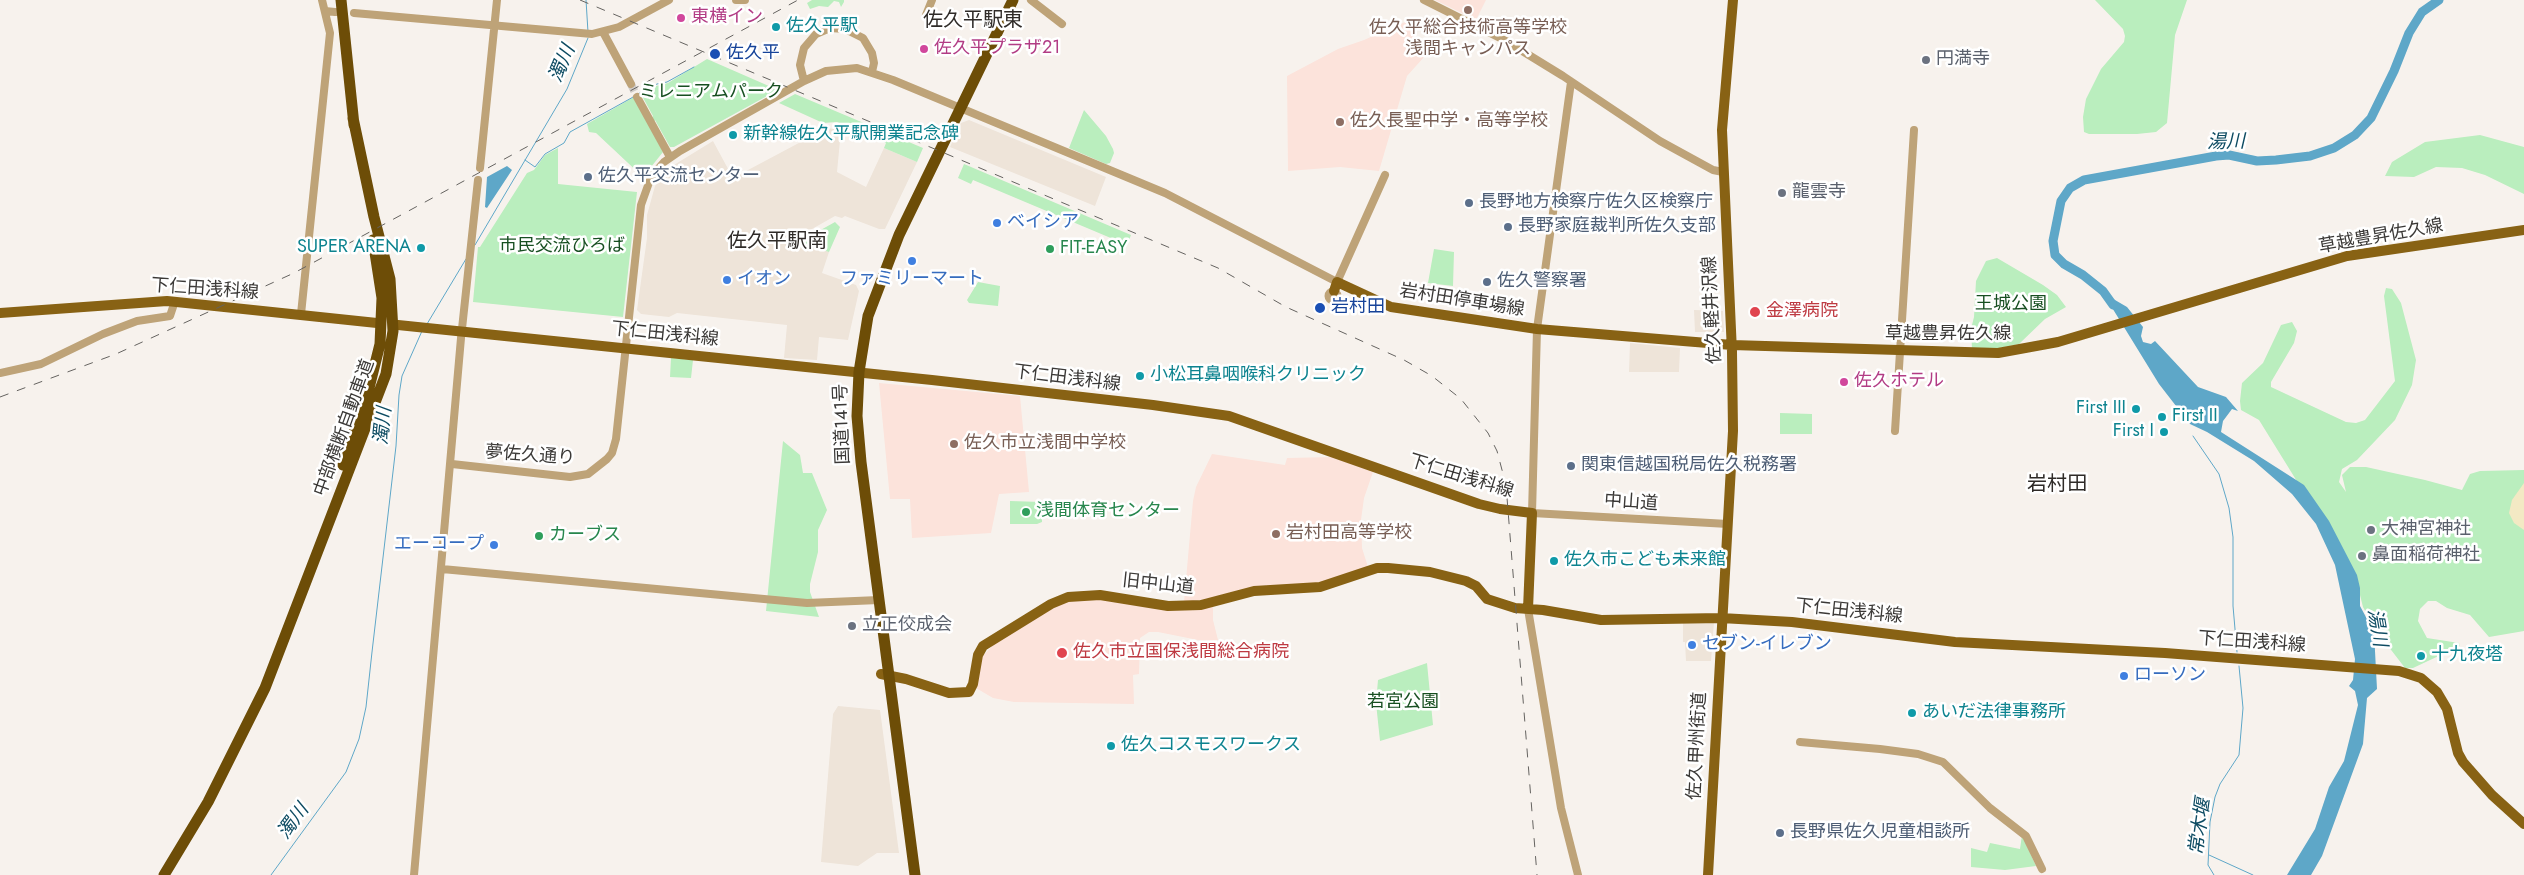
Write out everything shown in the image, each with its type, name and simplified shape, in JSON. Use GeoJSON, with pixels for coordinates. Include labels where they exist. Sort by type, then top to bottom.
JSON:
{"type":"FeatureCollection","features":[{"type":"Feature","properties":{"kind":"highway","name":"中部横断自動車道"},"geometry":{"type":"LineString","coordinates":[[164,875],[208,802],[265,688],[380,391],[392,345],[393,315],[390,280],[372,207],[354,118],[341,0]]}},
{"type":"Feature","properties":{"kind":"highway","name":"国道141号"},"geometry":{"type":"LineString","coordinates":[[957,107],[1005,0]]}},
{"type":"Feature","properties":{"kind":"highway","name":"国道141号"},"geometry":{"type":"LineString","coordinates":[[909,875],[885,675],[853,453],[856,371],[861,314],[892,232],[1013,0]]}},
{"type":"Feature","properties":{"kind":"highway","name":"国道141号"},"geometry":{"type":"LineString","coordinates":[[885,675],[915,875]]}},
{"type":"Feature","properties":{"kind":"main road","name":"佐久軽井沢線"},"geometry":{"type":"LineString","coordinates":[[1721,618],[1733,431],[1732,345],[1723,172],[1722,105],[1733,0]]}},
{"type":"Feature","properties":{"kind":"main road","name":"草越豊昇佐久線"},"geometry":{"type":"LineString","coordinates":[[1537,329],[1732,345],[1901,352],[2010,353],[2058,342],[2348,256],[2524,230]]}},
{"type":"Feature","properties":{"kind":"main road","name":"岩村田停車場線"},"geometry":{"type":"LineString","coordinates":[[1335,287],[1391,307],[1537,329]]}},
{"type":"Feature","properties":{"kind":"main road","name":"下仁田浅科線"},"geometry":{"type":"LineString","coordinates":[[0,313],[175,301],[377,323]]}},
{"type":"Feature","properties":{"kind":"main road","name":"下仁田浅科線"},"geometry":{"type":"LineString","coordinates":[[398,325],[856,371],[1055,393],[1217,414],[1300,440],[1479,504],[1532,513],[1528,609],[1618,621],[1721,618],[1810,624],[1955,642],[2342,665],[2413,674],[2432,686],[2447,709],[2458,753],[2463,762],[2497,800],[2524,824]]}},
{"type":"Feature","properties":{"kind":"main road","name":"旧中山道"},"geometry":{"type":"LineString","coordinates":[[885,675],[949,692],[968,692],[971,690],[978,655],[983,646],[1051,604],[1068,597],[1100,595],[1168,606],[1201,605],[1254,591],[1320,587],[1381,568],[1430,572],[1461,580],[1476,586],[1488,599],[1515,608],[1528,609]]}},
{"type":"Feature","properties":{"kind":"main road","name":"佐久甲州街道"},"geometry":{"type":"LineString","coordinates":[[1708,875],[1721,618]]}},
{"type":"Feature","properties":{"kind":"street"},"geometry":{"type":"LineString","coordinates":[[302,314],[330,33],[322,0]]}},
{"type":"Feature","properties":{"kind":"street"},"geometry":{"type":"LineString","coordinates":[[480,168],[497,0]]}},
{"type":"Feature","properties":{"kind":"street"},"geometry":{"type":"LineString","coordinates":[[736,0],[744,0]]}},
{"type":"Feature","properties":{"kind":"street"},"geometry":{"type":"LineString","coordinates":[[926,15],[932,0]]}},
{"type":"Feature","properties":{"kind":"street"},"geometry":{"type":"LineString","coordinates":[[1031,0],[1062,24]]}},
{"type":"Feature","properties":{"kind":"street"},"geometry":{"type":"LineString","coordinates":[[1424,0],[1506,41],[1660,141],[1713,170],[1723,172]]}},
{"type":"Feature","properties":{"kind":"street"},"geometry":{"type":"LineString","coordinates":[[354,14],[582,35],[603,32],[622,26],[665,1]]}},
{"type":"Feature","properties":{"kind":"street"},"geometry":{"type":"LineString","coordinates":[[325,11],[335,12]]}},
{"type":"Feature","properties":{"kind":"street"},"geometry":{"type":"LineString","coordinates":[[804,81],[800,64],[804,48],[816,34],[830,28],[845,29],[863,38],[872,53],[874,63],[872,72]]}},
{"type":"Feature","properties":{"kind":"street"},"geometry":{"type":"LineString","coordinates":[[603,32],[630,84]]}},
{"type":"Feature","properties":{"kind":"street","name":"夢佐久通り"},"geometry":{"type":"LineString","coordinates":[[452,464],[570,477],[583,475],[595,470],[607,459],[614,447],[627,347],[642,200],[651,177],[670,157],[804,81],[835,69],[857,68],[872,72],[1165,193],[1335,287]]}},
{"type":"Feature","properties":{"kind":"street"},"geometry":{"type":"LineString","coordinates":[[1532,513],[1537,329],[1571,82]]}},
{"type":"Feature","properties":{"kind":"street"},"geometry":{"type":"LineString","coordinates":[[637,97],[670,157]]}},
{"type":"Feature","properties":{"kind":"street"},"geometry":{"type":"LineString","coordinates":[[1896,431],[1914,130]]}},
{"type":"Feature","properties":{"kind":"street"},"geometry":{"type":"LineString","coordinates":[[1335,287],[1385,175]]}},
{"type":"Feature","properties":{"kind":"street"},"geometry":{"type":"LineString","coordinates":[[414,875],[452,464],[462,331],[478,180]]}},
{"type":"Feature","properties":{"kind":"street"},"geometry":{"type":"LineString","coordinates":[[0,373],[41,364],[103,334],[137,321],[170,316],[175,301]]}},
{"type":"Feature","properties":{"kind":"street","name":"中山道"},"geometry":{"type":"LineString","coordinates":[[1532,513],[1728,524]]}},
{"type":"Feature","properties":{"kind":"street"},"geometry":{"type":"LineString","coordinates":[[442,569],[798,602],[875,600]]}},
{"type":"Feature","properties":{"kind":"street"},"geometry":{"type":"LineString","coordinates":[[1528,609],[1561,808],[1578,875]]}},
{"type":"Feature","properties":{"kind":"street"},"geometry":{"type":"LineString","coordinates":[[1800,742],[1918,754],[1943,762],[1990,808],[2026,836],[2042,869]]}},
{"type":"Feature","properties":{"kind":"shaded area","name":"佐久平総合技術高等学校 浅間キャンパス"},"geometry":{"type":"Polygon","coordinates":[[[1435,0],[1486,0],[1476,20],[1435,0]]]}},
{"type":"Feature","properties":{"kind":"shaded area","name":"佐久長聖中学・高等学校"},"geometry":{"type":"Polygon","coordinates":[[[1405,22],[1425,56],[1407,76],[1379,171],[1340,167],[1288,171],[1287,76],[1338,49],[1405,22]]]}},
{"type":"Feature","properties":{"kind":"shaded area"},"geometry":{"type":"Polygon","coordinates":[[[969,120],[1106,177],[1095,206],[950,147],[961,123],[969,120]]]}},
{"type":"Feature","properties":{"kind":"shaded area"},"geometry":{"type":"Polygon","coordinates":[[[827,128],[841,130],[837,172],[866,187],[884,148],[917,162],[885,229],[879,229],[845,216],[842,218],[835,216],[796,238],[799,242],[829,252],[822,273],[856,285],[859,291],[848,340],[819,337],[817,360],[784,358],[787,325],[677,313],[669,317],[641,314],[637,310],[647,238],[647,215],[655,186],[669,168],[713,141],[733,178],[827,128]]]}},
{"type":"Feature","properties":{"kind":"shaded area"},"geometry":{"type":"Polygon","coordinates":[[[1694,310],[1723,311],[1724,332],[1695,332],[1694,310]]]}},
{"type":"Feature","properties":{"kind":"shaded area"},"geometry":{"type":"Polygon","coordinates":[[[1630,343],[1680,348],[1679,372],[1629,372],[1630,343]]]}},
{"type":"Feature","properties":{"kind":"shaded area","name":"佐久市立浅間中学校"},"geometry":{"type":"Polygon","coordinates":[[[879,383],[1020,396],[1029,492],[999,494],[991,533],[912,538],[910,499],[890,499],[879,383]]]}},
{"type":"Feature","properties":{"kind":"shaded area","name":"岩村田高等学校"},"geometry":{"type":"Polygon","coordinates":[[[1212,454],[1285,465],[1287,458],[1333,457],[1373,472],[1364,498],[1361,520],[1362,548],[1368,567],[1316,584],[1258,586],[1211,599],[1184,602],[1193,501],[1196,487],[1212,454]]]}},
{"type":"Feature","properties":{"kind":"shaded area","name":"佐久市立国保浅間総合病院"},"geometry":{"type":"Polygon","coordinates":[[[1102,598],[1213,606],[1213,620],[1218,640],[1203,641],[1158,632],[1149,632],[1140,638],[1139,674],[1133,675],[1134,704],[1014,702],[993,698],[976,688],[982,657],[994,644],[1063,602],[1102,598]]]}},
{"type":"Feature","properties":{"kind":"shaded area"},"geometry":{"type":"Polygon","coordinates":[[[1683,622],[1714,622],[1711,661],[1686,661],[1685,642],[1683,642],[1683,622]]]}},
{"type":"Feature","properties":{"kind":"shaded area"},"geometry":{"type":"Polygon","coordinates":[[[838,706],[880,710],[899,853],[877,853],[858,866],[821,862],[833,714],[838,706]]]}},
{"type":"Feature","properties":{"kind":"green space"},"geometry":{"type":"Polygon","coordinates":[[[812,0],[844,0],[844,2],[841,7],[839,2],[834,1],[828,7],[819,6],[810,9],[807,3],[812,0]]]}},
{"type":"Feature","properties":{"kind":"green space"},"geometry":{"type":"Polygon","coordinates":[[[2095,0],[2187,0],[2175,35],[2167,123],[2156,132],[2089,134],[2084,132],[2083,117],[2086,99],[2101,69],[2124,42],[2125,36],[2123,29],[2095,0]]]}},
{"type":"Feature","properties":{"kind":"green space","name":"ミレニアムパーク"},"geometry":{"type":"Polygon","coordinates":[[[707,59],[778,90],[674,147],[670,147],[655,120],[651,129],[663,152],[643,177],[596,133],[589,132],[587,124],[634,97],[649,125],[653,116],[641,94],[656,86],[668,83],[707,59]]]}},
{"type":"Feature","properties":{"kind":"green space"},"geometry":{"type":"Polygon","coordinates":[[[795,94],[923,148],[917,162],[884,148],[886,143],[837,122],[823,123],[779,103],[795,94]]]}},
{"type":"Feature","properties":{"kind":"green space"},"geometry":{"type":"Polygon","coordinates":[[[1084,110],[1106,136],[1113,149],[1114,153],[1110,163],[1106,164],[1069,148],[1084,110]]]}},
{"type":"Feature","properties":{"kind":"green space"},"geometry":{"type":"Polygon","coordinates":[[[2480,135],[2524,147],[2524,194],[2485,175],[2462,168],[2436,167],[2414,177],[2385,176],[2392,162],[2425,142],[2480,135]]]}},
{"type":"Feature","properties":{"kind":"green space","name":"市民交流ひろば"},"geometry":{"type":"Polygon","coordinates":[[[558,148],[558,184],[637,192],[623,317],[473,302],[478,247],[480,247],[527,173],[534,170],[545,155],[558,148]]]}},
{"type":"Feature","properties":{"kind":"green space"},"geometry":{"type":"Polygon","coordinates":[[[964,164],[1131,235],[1128,243],[1125,244],[973,180],[971,184],[958,178],[964,164]]]}},
{"type":"Feature","properties":{"kind":"green space"},"geometry":{"type":"Polygon","coordinates":[[[835,222],[840,227],[829,252],[799,242],[835,222]]]}},
{"type":"Feature","properties":{"kind":"green space"},"geometry":{"type":"Polygon","coordinates":[[[1434,249],[1454,252],[1453,286],[1428,283],[1434,249]]]}},
{"type":"Feature","properties":{"kind":"green space","name":"王城公園"},"geometry":{"type":"Polygon","coordinates":[[[1997,258],[2043,285],[2057,295],[2066,307],[2045,319],[2019,344],[1995,349],[1972,349],[1971,329],[1974,317],[1976,281],[1986,261],[1997,258]]]}},
{"type":"Feature","properties":{"kind":"green space"},"geometry":{"type":"Polygon","coordinates":[[[978,282],[1000,286],[998,306],[969,303],[967,300],[978,282]]]}},
{"type":"Feature","properties":{"kind":"green space"},"geometry":{"type":"Polygon","coordinates":[[[2386,288],[2392,289],[2401,303],[2416,360],[2412,385],[2395,420],[2357,460],[2342,469],[2339,482],[2346,492],[2342,475],[2350,467],[2366,467],[2462,490],[2470,474],[2480,471],[2524,470],[2524,631],[2489,637],[2470,615],[2447,608],[2436,601],[2428,601],[2420,609],[2418,621],[2427,638],[2459,643],[2460,646],[2413,668],[2405,668],[2375,629],[2363,607],[2355,575],[2259,420],[2241,410],[2240,401],[2242,383],[2263,363],[2281,325],[2292,322],[2297,331],[2294,343],[2271,382],[2271,387],[2346,422],[2356,423],[2365,420],[2395,381],[2384,296],[2386,288]]]}},
{"type":"Feature","properties":{"kind":"green space"},"geometry":{"type":"Polygon","coordinates":[[[671,358],[693,360],[691,378],[670,377],[671,358]]]}},
{"type":"Feature","properties":{"kind":"green space"},"geometry":{"type":"Polygon","coordinates":[[[1780,413],[1812,414],[1812,434],[1780,434],[1780,413]]]}},
{"type":"Feature","properties":{"kind":"green space"},"geometry":{"type":"Polygon","coordinates":[[[783,441],[800,455],[803,473],[812,473],[827,510],[818,530],[818,552],[810,584],[810,592],[819,617],[766,611],[783,441]]]}},
{"type":"Feature","properties":{"kind":"green space","name":"浅間体育センター"},"geometry":{"type":"Polygon","coordinates":[[[1010,501],[1042,502],[1042,522],[1037,524],[1010,524],[1010,501]]]}},
{"type":"Feature","properties":{"kind":"green space","name":"若宮公園"},"geometry":{"type":"Polygon","coordinates":[[[1427,663],[1433,725],[1380,741],[1376,703],[1378,680],[1427,663]]]}},
{"type":"Feature","properties":{"kind":"green space"},"geometry":{"type":"Polygon","coordinates":[[[2022,835],[2036,866],[2005,870],[1971,867],[1971,848],[1987,852],[1990,843],[2020,849],[2022,835]]]}},
{"type":"Feature","properties":{"kind":"sand"},"geometry":{"type":"Polygon","coordinates":[[[2524,483],[2524,530],[2514,523],[2509,513],[2512,500],[2524,483]]]}},
{"type":"Feature","properties":{"kind":"water"},"geometry":{"type":"Polygon","coordinates":[[[507,166],[512,170],[487,208],[485,207],[487,177],[507,166]]]}},
{"type":"Feature","properties":{"kind":"water","name":"湯川"},"geometry":{"type":"Polygon","coordinates":[[[2103,293],[2127,307],[2143,327],[2141,336],[2143,342],[2151,344],[2155,341],[2198,387],[2226,397],[2238,411],[2232,409],[2223,421],[2221,432],[2304,485],[2329,521],[2357,575],[2360,588],[2360,606],[2374,632],[2377,689],[2367,698],[2363,744],[2322,856],[2311,875],[2287,875],[2315,829],[2329,787],[2344,761],[2358,705],[2355,691],[2349,686],[2353,680],[2355,659],[2335,565],[2316,524],[2292,494],[2254,461],[2207,432],[2190,424],[2159,384],[2103,293]]]}},
{"type":"Feature","properties":{"kind":"waterway","name":"濁川"},"geometry":{"type":"LineString","coordinates":[[586,0],[588,32]]}},
{"type":"Feature","properties":{"kind":"waterway","name":"湯川"},"geometry":{"type":"LineString","coordinates":[[2113,305],[2103,291],[2083,275],[2064,264],[2055,255],[2053,241],[2061,201],[2070,188],[2084,180],[2216,156],[2229,155],[2257,161],[2276,160],[2310,156],[2334,148],[2355,135],[2371,118],[2394,71],[2409,33],[2422,12],[2439,0]]}},
{"type":"Feature","properties":{"kind":"waterway","name":"濁川"},"geometry":{"type":"LineString","coordinates":[[475,245],[567,89],[588,38]]}},
{"type":"Feature","properties":{"kind":"waterway"},"geometry":{"type":"LineString","coordinates":[[638,94],[657,84],[667,82],[694,67]]}},
{"type":"Feature","properties":{"kind":"waterway"},"geometry":{"type":"LineString","coordinates":[[525,160],[535,167],[545,154],[564,143],[570,132],[635,96]]}},
{"type":"Feature","properties":{"kind":"waterway","name":"濁川"},"geometry":{"type":"LineString","coordinates":[[427,324],[466,259]]}},
{"type":"Feature","properties":{"kind":"waterway","name":"濁川"},"geometry":{"type":"LineString","coordinates":[[271,875],[346,772],[359,739],[366,707],[396,446],[399,395],[402,376],[422,331]]}},
{"type":"Feature","properties":{"kind":"waterway"},"geometry":{"type":"LineString","coordinates":[[2193,436],[2219,474],[2229,508],[2233,537],[2233,606],[2237,652]]}},
{"type":"Feature","properties":{"kind":"waterway","name":"常木堰"},"geometry":{"type":"LineString","coordinates":[[2214,875],[2208,865],[2210,822],[2215,797],[2220,784],[2239,755],[2243,708],[2239,666]]}},
{"type":"Feature","properties":{"kind":"waterway"},"geometry":{"type":"LineString","coordinates":[[2209,855],[2253,875]]}},
{"type":"Feature","properties":{"kind":"tunnel"},"geometry":{"type":"LineString","coordinates":[[631,84],[637,97]]}},
{"type":"Feature","properties":{"kind":"railway"},"geometry":{"type":"LineString","coordinates":[[580,0],[1218,268],[1286,307],[1404,360],[1432,376],[1461,399],[1488,433],[1497,451],[1506,485],[1537,875]]}},
{"type":"Feature","properties":{"kind":"railway"},"geometry":{"type":"LineString","coordinates":[[0,397],[116,354],[294,273],[798,0]]}},
{"type":"Feature","properties":{"kind":"place","name":"佐久平総合技術高等学校 浅間キャンパス"},"geometry":{"type":"Point","coordinates":[1468,10]}},
{"type":"Feature","properties":{"kind":"place","name":"東横イン"},"geometry":{"type":"Point","coordinates":[681,18]}},
{"type":"Feature","properties":{"kind":"place","name":"佐久平駅"},"geometry":{"type":"Point","coordinates":[776,27]}},
{"type":"Feature","properties":{"kind":"place","name":"佐久平プラザ21"},"geometry":{"type":"Point","coordinates":[924,49]}},
{"type":"Feature","properties":{"kind":"place","name":"佐久平"},"geometry":{"type":"Point","coordinates":[715,54]}},
{"type":"Feature","properties":{"kind":"place","name":"円満寺"},"geometry":{"type":"Point","coordinates":[1926,60]}},
{"type":"Feature","properties":{"kind":"place","name":"佐久長聖中学・高等学校"},"geometry":{"type":"Point","coordinates":[1340,122]}},
{"type":"Feature","properties":{"kind":"place","name":"新幹線佐久平駅開業記念碑"},"geometry":{"type":"Point","coordinates":[733,135]}},
{"type":"Feature","properties":{"kind":"place","name":"佐久平交流センター"},"geometry":{"type":"Point","coordinates":[588,177]}},
{"type":"Feature","properties":{"kind":"place","name":"龍雲寺"},"geometry":{"type":"Point","coordinates":[1782,193]}},
{"type":"Feature","properties":{"kind":"place","name":"長野地方検察庁佐久区検察庁"},"geometry":{"type":"Point","coordinates":[1469,203]}},
{"type":"Feature","properties":{"kind":"place","name":"ベイシア"},"geometry":{"type":"Point","coordinates":[997,223]}},
{"type":"Feature","properties":{"kind":"place","name":"長野家庭裁判所佐久支部"},"geometry":{"type":"Point","coordinates":[1508,227]}},
{"type":"Feature","properties":{"kind":"place","name":"SUPER ARENA"},"geometry":{"type":"Point","coordinates":[421,248]}},
{"type":"Feature","properties":{"kind":"place","name":"FIT-EASY"},"geometry":{"type":"Point","coordinates":[1050,249]}},
{"type":"Feature","properties":{"kind":"place","name":"ファミリーマート"},"geometry":{"type":"Point","coordinates":[912,261]}},
{"type":"Feature","properties":{"kind":"place","name":"イオン"},"geometry":{"type":"Point","coordinates":[727,280]}},
{"type":"Feature","properties":{"kind":"place","name":"佐久警察署"},"geometry":{"type":"Point","coordinates":[1487,282]}},
{"type":"Feature","properties":{"kind":"place","name":"岩村田"},"geometry":{"type":"Point","coordinates":[1320,308]}},
{"type":"Feature","properties":{"kind":"place","name":"金澤病院"},"geometry":{"type":"Point","coordinates":[1755,312]}},
{"type":"Feature","properties":{"kind":"place","name":"小松耳鼻咽喉科クリニック"},"geometry":{"type":"Point","coordinates":[1140,376]}},
{"type":"Feature","properties":{"kind":"place","name":"佐久ホテル"},"geometry":{"type":"Point","coordinates":[1844,382]}},
{"type":"Feature","properties":{"kind":"place","name":"First III"},"geometry":{"type":"Point","coordinates":[2136,409]}},
{"type":"Feature","properties":{"kind":"place","name":"First II"},"geometry":{"type":"Point","coordinates":[2162,417]}},
{"type":"Feature","properties":{"kind":"place","name":"First I"},"geometry":{"type":"Point","coordinates":[2164,432]}},
{"type":"Feature","properties":{"kind":"place","name":"佐久市立浅間中学校"},"geometry":{"type":"Point","coordinates":[954,444]}},
{"type":"Feature","properties":{"kind":"place","name":"関東信越国税局佐久税務署"},"geometry":{"type":"Point","coordinates":[1571,466]}},
{"type":"Feature","properties":{"kind":"place","name":"浅間体育センター"},"geometry":{"type":"Point","coordinates":[1026,512]}},
{"type":"Feature","properties":{"kind":"place","name":"大神宮神社"},"geometry":{"type":"Point","coordinates":[2371,530]}},
{"type":"Feature","properties":{"kind":"place","name":"岩村田高等学校"},"geometry":{"type":"Point","coordinates":[1276,534]}},
{"type":"Feature","properties":{"kind":"place","name":"カーブス"},"geometry":{"type":"Point","coordinates":[539,536]}},
{"type":"Feature","properties":{"kind":"place","name":"エーコープ"},"geometry":{"type":"Point","coordinates":[494,545]}},
{"type":"Feature","properties":{"kind":"place","name":"鼻面稲荷神社"},"geometry":{"type":"Point","coordinates":[2362,556]}},
{"type":"Feature","properties":{"kind":"place","name":"佐久市こども未来館"},"geometry":{"type":"Point","coordinates":[1554,561]}},
{"type":"Feature","properties":{"kind":"place","name":"立正佼成会"},"geometry":{"type":"Point","coordinates":[852,626]}},
{"type":"Feature","properties":{"kind":"place","name":"セブン-イレブン"},"geometry":{"type":"Point","coordinates":[1692,645]}},
{"type":"Feature","properties":{"kind":"place","name":"佐久市立国保浅間総合病院"},"geometry":{"type":"Point","coordinates":[1062,653]}},
{"type":"Feature","properties":{"kind":"place","name":"十九夜塔"},"geometry":{"type":"Point","coordinates":[2421,656]}},
{"type":"Feature","properties":{"kind":"place","name":"ローソン"},"geometry":{"type":"Point","coordinates":[2124,676]}},
{"type":"Feature","properties":{"kind":"place","name":"あいだ法律事務所"},"geometry":{"type":"Point","coordinates":[1912,713]}},
{"type":"Feature","properties":{"kind":"place","name":"佐久コスモスワークス"},"geometry":{"type":"Point","coordinates":[1111,746]}},
{"type":"Feature","properties":{"kind":"place","name":"長野県佐久児童相談所"},"geometry":{"type":"Point","coordinates":[1780,833]}},
{"type":"Feature","properties":{"kind":"district","name":"佐久平駅東"},"geometry":{"type":"Point","coordinates":[973,21]}},
{"type":"Feature","properties":{"kind":"district","name":"佐久平駅南"},"geometry":{"type":"Point","coordinates":[777,242]}},
{"type":"Feature","properties":{"kind":"district","name":"岩村田"},"geometry":{"type":"Point","coordinates":[2057,485]}}]}
